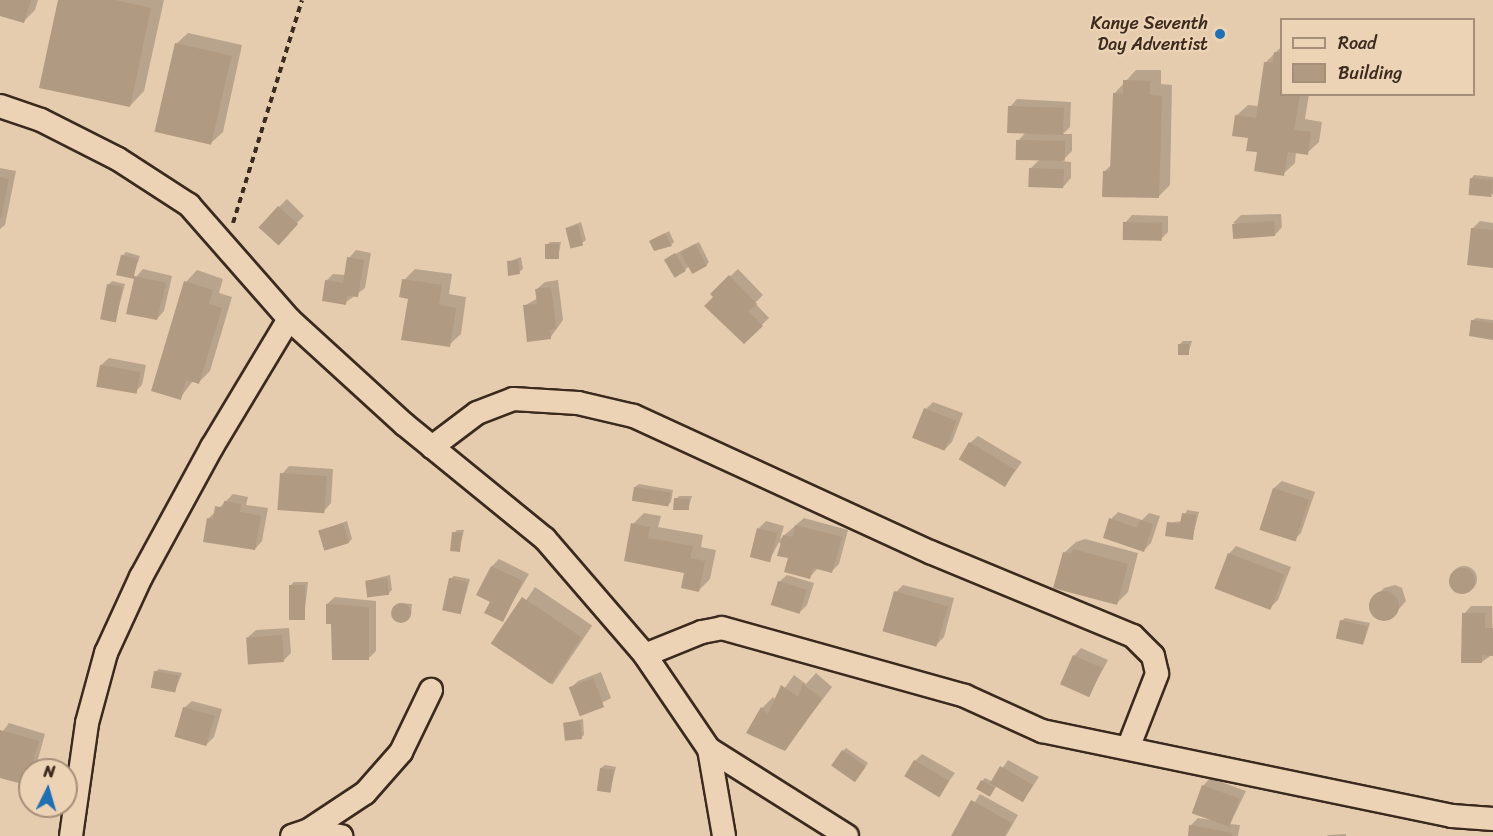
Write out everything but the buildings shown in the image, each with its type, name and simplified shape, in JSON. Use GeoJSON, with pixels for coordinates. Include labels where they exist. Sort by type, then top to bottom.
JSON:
{"type":"FeatureCollection","features":[{"type":"Feature","properties":{"kind":"street"},"geometry":{"type":"LineString","coordinates":[[0,106],[41,120],[118,159],[189,205],[289,319],[432,447],[545,539],[645,655],[709,749],[847,836]]}},
{"type":"Feature","properties":{"kind":"street"},"geometry":{"type":"LineString","coordinates":[[70,836],[87,723],[106,653],[141,577],[207,457],[289,319]]}},
{"type":"Feature","properties":{"kind":"street"},"geometry":{"type":"LineString","coordinates":[[432,447],[477,413],[513,399],[578,403],[634,416],[930,552],[1133,636],[1153,656],[1157,674],[1129,746]]}},
{"type":"Feature","properties":{"kind":"street"},"geometry":{"type":"LineString","coordinates":[[645,655],[702,632],[722,628],[965,696],[1042,731],[1129,746],[1452,816],[1493,819]]}},
{"type":"Feature","properties":{"kind":"street"},"geometry":{"type":"LineString","coordinates":[[300,833],[365,794],[400,752],[431,690]]}},
{"type":"Feature","properties":{"kind":"street"},"geometry":{"type":"LineString","coordinates":[[709,749],[724,836]]}},
{"type":"Feature","properties":{"kind":"street"},"geometry":{"type":"LineString","coordinates":[[300,833],[341,836]]}},
{"type":"Feature","properties":{"kind":"path"},"geometry":{"type":"LineString","coordinates":[[226,247],[302,0]]}},
{"type":"Feature","properties":{"kind":"place","name":"Kanye Seventh Day Adventist"},"geometry":{"type":"Point","coordinates":[1220,34]}}]}
